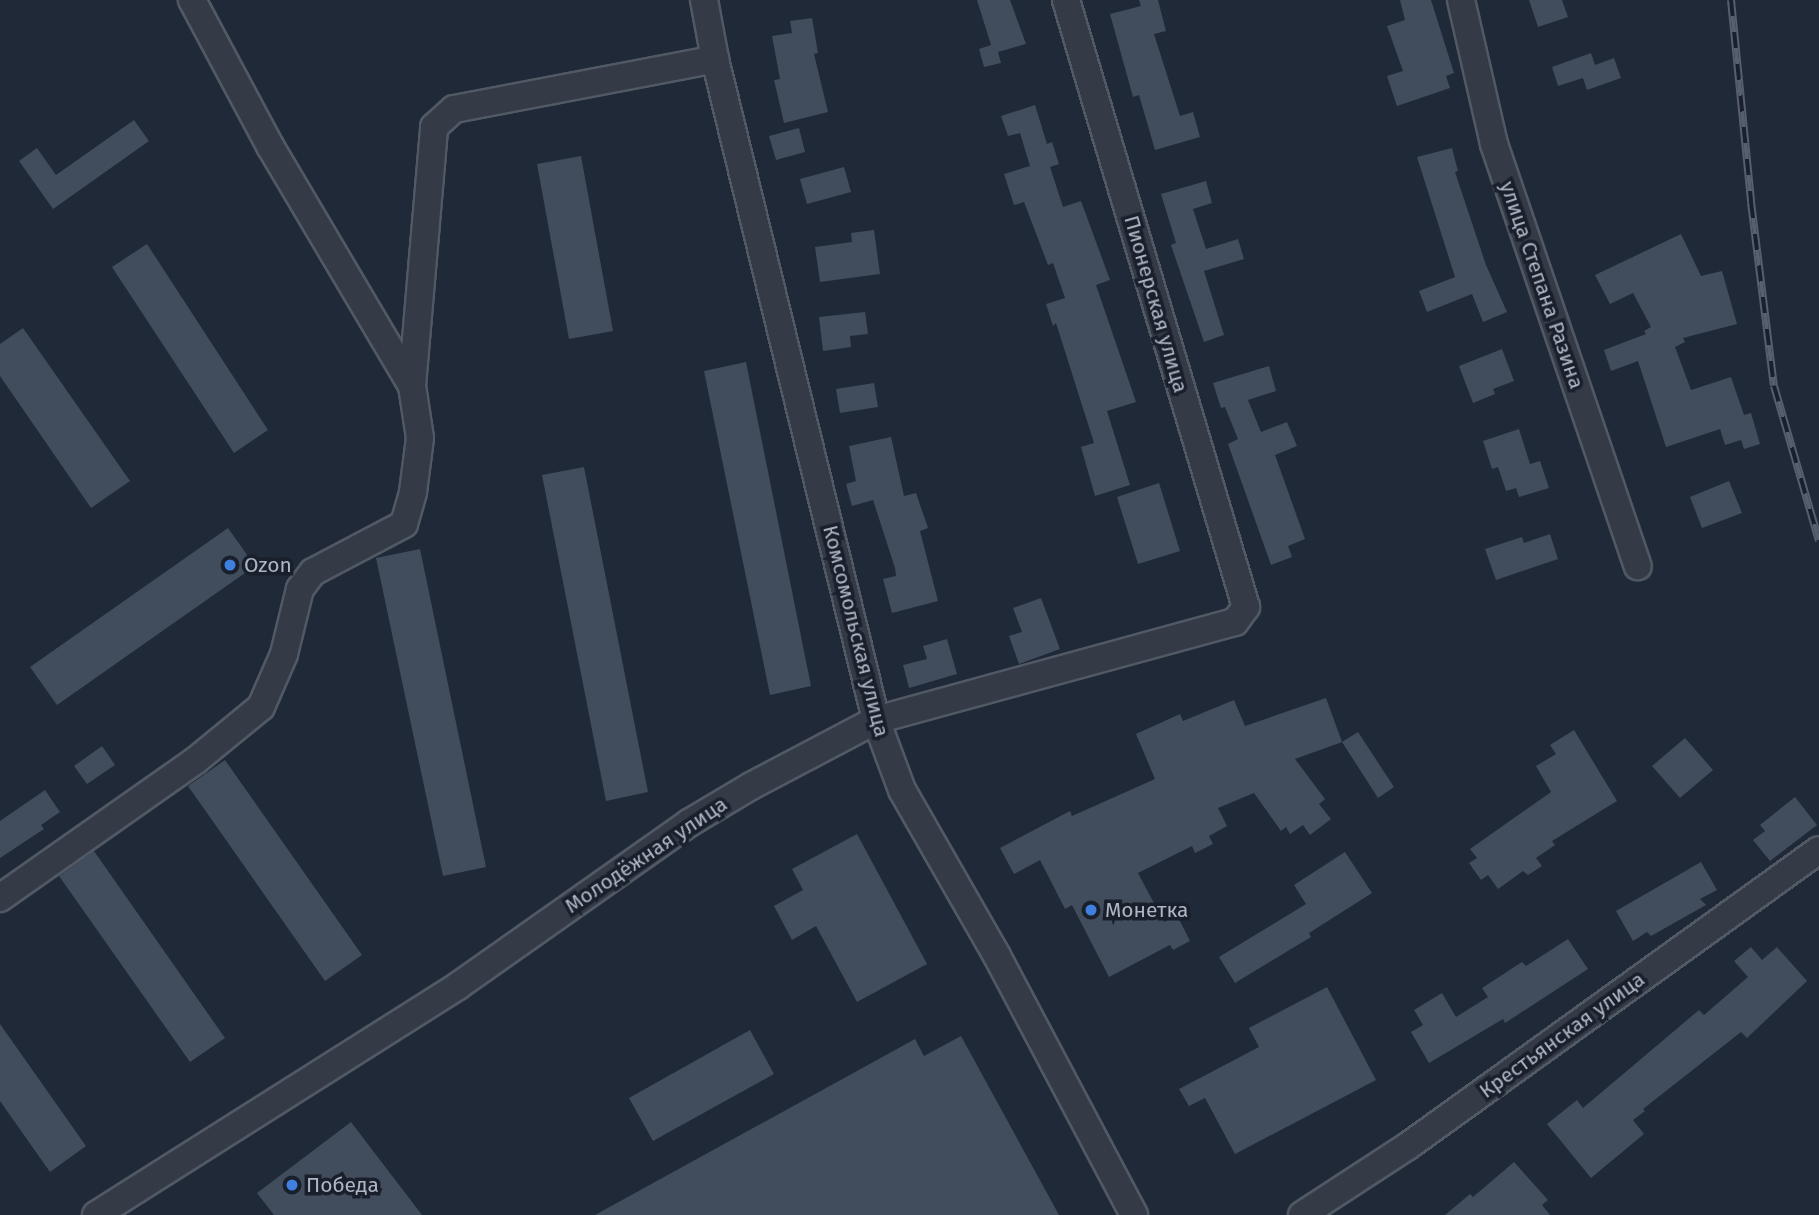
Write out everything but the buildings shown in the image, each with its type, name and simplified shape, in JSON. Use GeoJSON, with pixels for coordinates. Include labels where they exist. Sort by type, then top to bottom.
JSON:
{"type":"FeatureCollection","features":[{"type":"Feature","properties":{"kind":"street"},"geometry":{"type":"LineString","coordinates":[[192,0],[270,146],[412,387]]}},
{"type":"Feature","properties":{"kind":"street","name":"Комсомольская улица"},"geometry":{"type":"LineString","coordinates":[[704,0],[715,59],[876,720],[902,790],[997,956],[1134,1215]]}},
{"type":"Feature","properties":{"kind":"street","name":"Пионерская улица"},"geometry":{"type":"LineString","coordinates":[[1066,0],[1246,607]]}},
{"type":"Feature","properties":{"kind":"street","name":"улица Степана Разина"},"geometry":{"type":"LineString","coordinates":[[1461,0],[1494,144],[1638,566]]}},
{"type":"Feature","properties":{"kind":"street"},"geometry":{"type":"LineString","coordinates":[[0,898],[195,761],[261,707],[284,654],[300,589],[313,572],[404,524],[413,492],[420,438],[412,387],[434,127],[454,108],[715,59]]}},
{"type":"Feature","properties":{"kind":"street","name":"Молодёжная улица"},"geometry":{"type":"LineString","coordinates":[[96,1215],[458,986],[689,823],[876,720],[1235,622],[1246,607]]}},
{"type":"Feature","properties":{"kind":"street","name":"Крестьянская улица"},"geometry":{"type":"LineString","coordinates":[[1302,1215],[1408,1146],[1819,850]]}},
{"type":"Feature","properties":{"kind":"railway"},"geometry":{"type":"LineString","coordinates":[[1731,0],[1751,202],[1774,386],[1819,541]]}},
{"type":"Feature","properties":{"kind":"place","name":"Ozon"},"geometry":{"type":"Point","coordinates":[230,565]}},
{"type":"Feature","properties":{"kind":"place","name":"Монетка"},"geometry":{"type":"Point","coordinates":[1091,910]}},
{"type":"Feature","properties":{"kind":"place","name":"Победа"},"geometry":{"type":"Point","coordinates":[292,1185]}}]}
